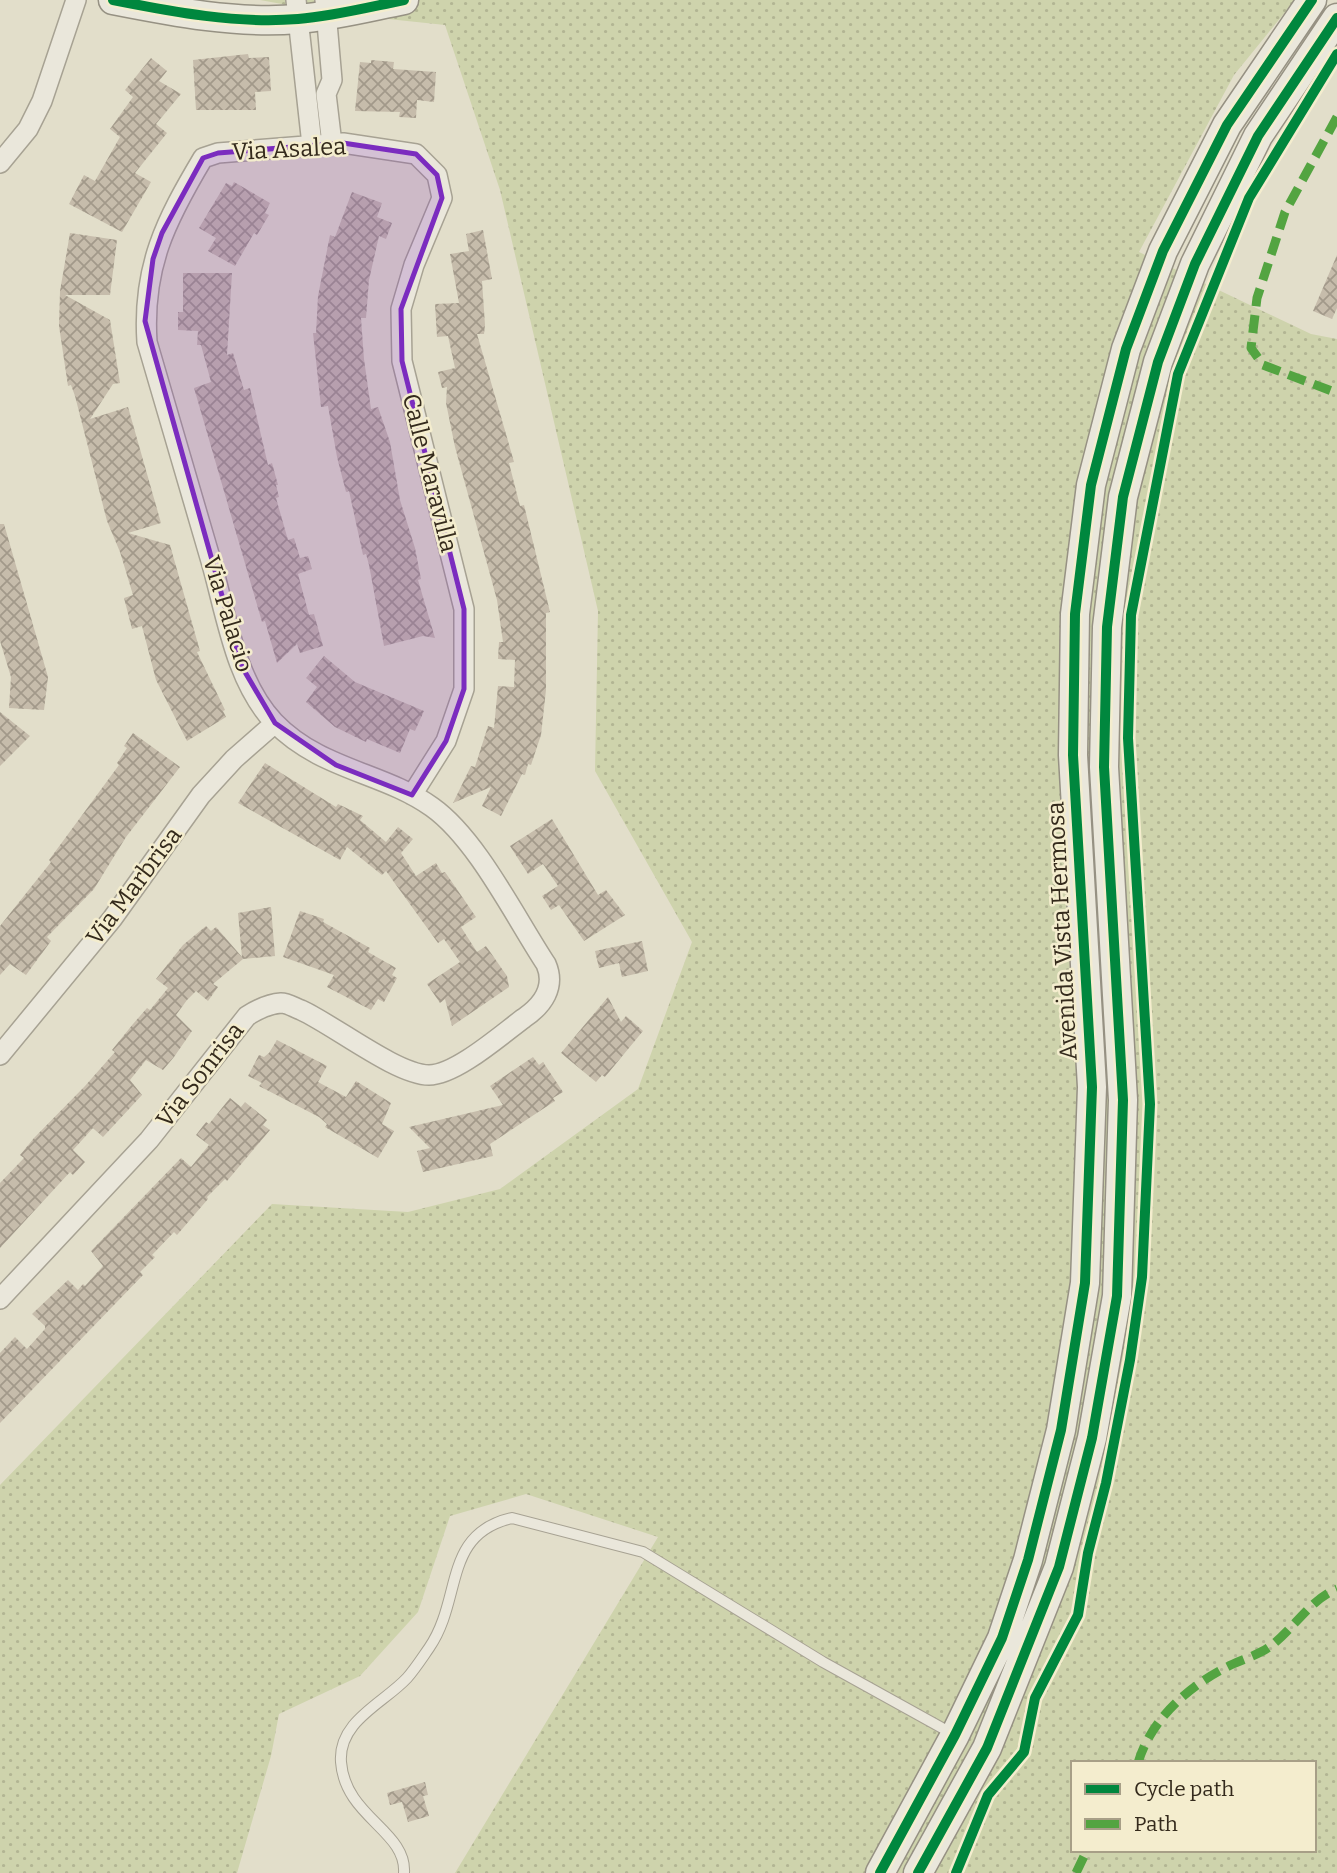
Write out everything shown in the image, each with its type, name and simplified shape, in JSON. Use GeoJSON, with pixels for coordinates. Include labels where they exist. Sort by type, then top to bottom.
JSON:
{"type":"FeatureCollection","features":[{"type":"Feature","properties":{"kind":"main road"},"geometry":{"type":"LineString","coordinates":[[113,0],[188,15],[326,8],[404,0]]}},
{"type":"Feature","properties":{"kind":"main road","name":"Avenida Vista Hermosa"},"geometry":{"type":"LineString","coordinates":[[918,1873],[987,1748],[1051,1590],[1092,1438],[1085,1283],[1092,1087],[1073,755],[1074,640],[1091,485],[1126,349],[1163,251],[1227,125],[1312,0]]}},
{"type":"Feature","properties":{"kind":"main road","name":"Avenida Vista Hermosa"},"geometry":{"type":"LineString","coordinates":[[880,1873],[955,1735],[1002,1638],[1028,1560],[1061,1430],[1090,1353],[1117,1296],[1123,1100],[1104,767],[1106,653],[1123,497],[1158,362],[1195,264],[1258,136],[1337,18]]}},
{"type":"Feature","properties":{"kind":"street"},"geometry":{"type":"LineString","coordinates":[[0,163],[28,129],[42,101],[76,0]]}},
{"type":"Feature","properties":{"kind":"street"},"geometry":{"type":"LineString","coordinates":[[317,95],[332,79],[326,8]]}},
{"type":"Feature","properties":{"kind":"street"},"geometry":{"type":"LineString","coordinates":[[296,9],[317,95],[322,144]]}},
{"type":"Feature","properties":{"kind":"street","name":"Via Asalea"},"geometry":{"type":"LineString","coordinates":[[203,158],[218,153],[322,144],[416,154]]}},
{"type":"Feature","properties":{"kind":"street","name":"Calle Maravilla"},"geometry":{"type":"LineString","coordinates":[[412,795],[446,741],[464,689],[464,609],[402,361],[401,309],[414,265],[442,198],[438,175],[416,154]]}},
{"type":"Feature","properties":{"kind":"street","name":"Via Palacio"},"geometry":{"type":"LineString","coordinates":[[203,158],[180,197],[153,259],[146,301],[147,342],[242,667],[275,723],[336,765],[412,795],[433,808],[486,869],[546,964],[551,980],[549,992]]}},
{"type":"Feature","properties":{"kind":"street","name":"Via Marbrisa"},"geometry":{"type":"LineString","coordinates":[[0,1055],[112,919],[201,795],[234,758],[275,723]]}},
{"type":"Feature","properties":{"kind":"street","name":"Via Sonrisa"},"geometry":{"type":"LineString","coordinates":[[0,1299],[149,1140],[247,1016],[261,1007],[284,1003],[316,1017],[405,1069],[430,1075],[452,1069],[532,1013],[549,992]]}},
{"type":"Feature","properties":{"kind":"lane"},"geometry":{"type":"LineString","coordinates":[[404,1873],[401,1856],[388,1833],[357,1806],[344,1783],[340,1759],[347,1734],[368,1710],[408,1677],[431,1644],[446,1614],[464,1549],[476,1533],[493,1523],[512,1518],[643,1552],[823,1662],[955,1735]]}},
{"type":"Feature","properties":{"kind":"highlighted area"},"geometry":{"type":"Polygon","coordinates":[[[343,143],[416,154],[437,175],[442,198],[401,309],[402,361],[464,609],[464,689],[446,741],[412,795],[336,765],[275,723],[242,667],[145,321],[153,259],[162,233],[203,158],[218,153],[343,143]]]}},
{"type":"Feature","properties":{"kind":"green space"},"geometry":{"type":"Polygon","coordinates":[[[260,0],[1295,0],[1234,75],[1139,252],[1311,334],[1337,339],[1337,1873],[455,1873],[658,1537],[526,1494],[450,1516],[418,1612],[360,1676],[279,1714],[271,1756],[237,1873],[0,1873],[0,1485],[272,1204],[408,1212],[500,1189],[638,1089],[692,942],[595,771],[598,611],[500,190],[445,25],[331,13],[260,0]]]}},
{"type":"Feature","properties":{"kind":"building"},"geometry":{"type":"Polygon","coordinates":[[[248,54],[249,58],[269,57],[271,91],[255,92],[256,110],[196,110],[193,60],[248,54]]]}},
{"type":"Feature","properties":{"kind":"building"},"geometry":{"type":"Polygon","coordinates":[[[151,58],[167,71],[159,81],[181,94],[156,124],[167,133],[135,173],[151,182],[122,232],[69,204],[84,175],[95,181],[120,137],[110,129],[133,97],[125,90],[151,58]]]}},
{"type":"Feature","properties":{"kind":"building"},"geometry":{"type":"Polygon","coordinates":[[[371,60],[394,62],[393,69],[436,72],[434,102],[417,100],[416,118],[399,117],[400,112],[355,111],[360,62],[371,63],[371,60]]]}},
{"type":"Feature","properties":{"kind":"building"},"geometry":{"type":"Polygon","coordinates":[[[234,182],[270,203],[265,213],[269,215],[257,235],[254,233],[235,266],[208,251],[216,238],[199,228],[226,183],[232,186],[234,182]]]}},
{"type":"Feature","properties":{"kind":"building"},"geometry":{"type":"Polygon","coordinates":[[[352,192],[382,203],[377,217],[392,223],[386,239],[379,236],[369,280],[366,318],[361,318],[364,359],[371,409],[378,407],[390,442],[400,500],[415,548],[421,579],[418,580],[435,638],[423,636],[384,646],[369,565],[366,554],[363,555],[349,491],[346,492],[328,406],[321,407],[313,333],[316,333],[318,296],[330,235],[335,237],[352,192]]]}},
{"type":"Feature","properties":{"kind":"building"},"geometry":{"type":"Polygon","coordinates":[[[483,230],[492,279],[482,281],[485,325],[484,334],[477,334],[514,462],[509,463],[520,506],[524,505],[550,612],[546,613],[546,690],[541,735],[531,765],[528,764],[525,775],[522,774],[501,816],[482,806],[491,787],[453,803],[471,766],[475,767],[488,726],[494,728],[498,686],[514,687],[515,660],[498,659],[499,642],[503,642],[497,600],[455,447],[446,403],[447,387],[442,388],[438,372],[455,368],[448,336],[437,337],[435,304],[459,303],[450,254],[469,251],[466,234],[483,230]]]}},
{"type":"Feature","properties":{"kind":"building"},"geometry":{"type":"Polygon","coordinates":[[[70,233],[117,240],[110,295],[65,295],[110,320],[120,383],[113,384],[90,419],[128,407],[161,523],[128,533],[170,545],[200,651],[197,652],[225,710],[223,711],[226,717],[187,741],[156,680],[142,626],[132,629],[124,598],[133,595],[107,521],[75,396],[71,385],[68,386],[59,326],[60,291],[70,233]]]}},
{"type":"Feature","properties":{"kind":"building"},"geometry":{"type":"Polygon","coordinates":[[[1337,255],[1337,308],[1332,319],[1313,311],[1337,255]]]}},
{"type":"Feature","properties":{"kind":"building"},"geometry":{"type":"Polygon","coordinates":[[[183,273],[232,273],[227,355],[233,353],[244,390],[250,388],[268,465],[272,463],[278,485],[279,497],[276,498],[288,540],[294,538],[300,558],[308,556],[312,569],[298,574],[309,615],[314,614],[323,646],[300,653],[297,644],[277,663],[265,621],[262,622],[194,388],[211,382],[201,345],[197,345],[198,331],[178,330],[178,312],[183,312],[183,273]]]}},
{"type":"Feature","properties":{"kind":"building"},"geometry":{"type":"Polygon","coordinates":[[[0,524],[4,524],[48,677],[44,710],[9,708],[11,677],[0,641],[0,524]]]}},
{"type":"Feature","properties":{"kind":"building"},"geometry":{"type":"Polygon","coordinates":[[[324,656],[355,682],[424,711],[415,731],[410,729],[400,753],[367,739],[366,742],[335,727],[306,702],[317,687],[306,678],[324,656]]]}},
{"type":"Feature","properties":{"kind":"building"},"geometry":{"type":"Polygon","coordinates":[[[0,712],[30,736],[0,766],[0,712]]]}},
{"type":"Feature","properties":{"kind":"building"},"geometry":{"type":"Polygon","coordinates":[[[133,733],[180,767],[126,837],[94,889],[47,937],[51,941],[26,975],[10,964],[0,975],[0,926],[51,862],[49,860],[119,765],[117,763],[127,748],[124,746],[133,733]]]}},
{"type":"Feature","properties":{"kind":"building"},"geometry":{"type":"Polygon","coordinates":[[[265,763],[336,807],[338,804],[363,816],[360,820],[386,842],[398,827],[413,839],[401,853],[416,876],[436,863],[442,873],[445,872],[476,917],[461,927],[477,952],[486,946],[507,976],[509,987],[452,1026],[445,999],[440,1003],[427,984],[460,962],[444,939],[438,943],[386,871],[382,875],[347,847],[340,860],[238,803],[265,763]]]}},
{"type":"Feature","properties":{"kind":"building"},"geometry":{"type":"Polygon","coordinates":[[[552,819],[598,895],[606,890],[625,915],[584,941],[559,905],[551,910],[542,896],[558,886],[543,864],[528,874],[510,846],[552,819]]]}},
{"type":"Feature","properties":{"kind":"building"},"geometry":{"type":"Polygon","coordinates":[[[271,907],[275,956],[243,959],[213,984],[218,987],[208,1001],[196,991],[187,1000],[176,1015],[192,1031],[174,1057],[163,1070],[146,1060],[130,1080],[142,1095],[103,1137],[93,1128],[73,1150],[85,1162],[73,1175],[70,1172],[0,1248],[0,1183],[24,1158],[20,1155],[34,1138],[85,1086],[115,1052],[112,1050],[133,1024],[147,1008],[150,1010],[168,988],[156,979],[183,945],[206,926],[211,931],[216,927],[242,957],[238,913],[271,907]]]}},
{"type":"Feature","properties":{"kind":"building"},"geometry":{"type":"Polygon","coordinates":[[[300,911],[324,919],[323,922],[370,948],[368,952],[396,968],[392,975],[397,978],[384,1002],[378,999],[371,1010],[327,987],[334,975],[283,957],[300,911]]]}},
{"type":"Feature","properties":{"kind":"building"},"geometry":{"type":"Polygon","coordinates":[[[642,941],[648,971],[622,977],[619,963],[599,968],[595,951],[642,941]]]}},
{"type":"Feature","properties":{"kind":"building"},"geometry":{"type":"Polygon","coordinates":[[[608,997],[621,1022],[626,1016],[643,1031],[605,1077],[602,1075],[596,1082],[561,1053],[608,997]]]}},
{"type":"Feature","properties":{"kind":"building"},"geometry":{"type":"Polygon","coordinates":[[[277,1040],[327,1066],[318,1082],[346,1097],[356,1081],[391,1103],[382,1124],[394,1131],[378,1158],[325,1127],[327,1124],[319,1117],[259,1086],[262,1083],[248,1076],[259,1055],[264,1057],[269,1053],[277,1040]]]}},
{"type":"Feature","properties":{"kind":"building"},"geometry":{"type":"Polygon","coordinates":[[[533,1057],[539,1065],[543,1062],[563,1092],[553,1098],[555,1101],[490,1144],[493,1156],[423,1172],[417,1151],[430,1148],[409,1127],[503,1105],[490,1086],[533,1057]]]}},
{"type":"Feature","properties":{"kind":"building"},"geometry":{"type":"Polygon","coordinates":[[[230,1098],[241,1107],[245,1102],[267,1120],[263,1125],[270,1130],[227,1181],[225,1179],[207,1197],[177,1235],[174,1232],[152,1255],[155,1257],[140,1272],[143,1275],[0,1423],[0,1353],[15,1337],[27,1349],[45,1329],[32,1314],[68,1280],[78,1290],[83,1284],[85,1286],[103,1266],[91,1251],[181,1158],[191,1167],[209,1145],[196,1135],[206,1122],[209,1124],[230,1098]]]}},
{"type":"Feature","properties":{"kind":"building"},"geometry":{"type":"Polygon","coordinates":[[[425,1782],[428,1795],[423,1796],[429,1816],[408,1822],[402,1802],[390,1805],[387,1793],[425,1782]]]}},
{"type":"Feature","properties":{"kind":"marked path"},"geometry":{"type":"LineString","coordinates":[[1337,117],[1285,212],[1257,298],[1251,348],[1263,365],[1337,393]]}},
{"type":"Feature","properties":{"kind":"marked path"},"geometry":{"type":"LineString","coordinates":[[1139,1761],[1153,1731],[1188,1692],[1218,1672],[1268,1648],[1319,1599],[1337,1589]]}},
{"type":"Feature","properties":{"kind":"marked path"},"geometry":{"type":"LineString","coordinates":[[1076,1873],[1086,1852]]}},
{"type":"Feature","properties":{"kind":"cycle path"},"geometry":{"type":"LineString","coordinates":[[113,0],[205,16],[252,20],[325,16],[404,0]]}},
{"type":"Feature","properties":{"kind":"cycle path"},"geometry":{"type":"LineString","coordinates":[[880,1873],[955,1735],[1002,1638],[1028,1560],[1061,1430],[1085,1283],[1092,1087],[1073,755],[1075,614],[1091,485],[1126,349],[1163,251],[1227,125],[1312,0]]}},
{"type":"Feature","properties":{"kind":"cycle path"},"geometry":{"type":"LineString","coordinates":[[918,1873],[987,1748],[1059,1567],[1092,1438],[1117,1296],[1123,1100],[1104,767],[1107,627],[1123,497],[1158,362],[1195,264],[1258,136],[1337,18]]}},
{"type":"Feature","properties":{"kind":"cycle path"},"geometry":{"type":"LineString","coordinates":[[956,1873],[988,1795],[1024,1752],[1035,1698],[1078,1615],[1088,1553],[1106,1483],[1130,1360],[1142,1277],[1150,1104],[1128,738],[1131,615],[1178,374],[1249,198],[1337,54]]}}]}
